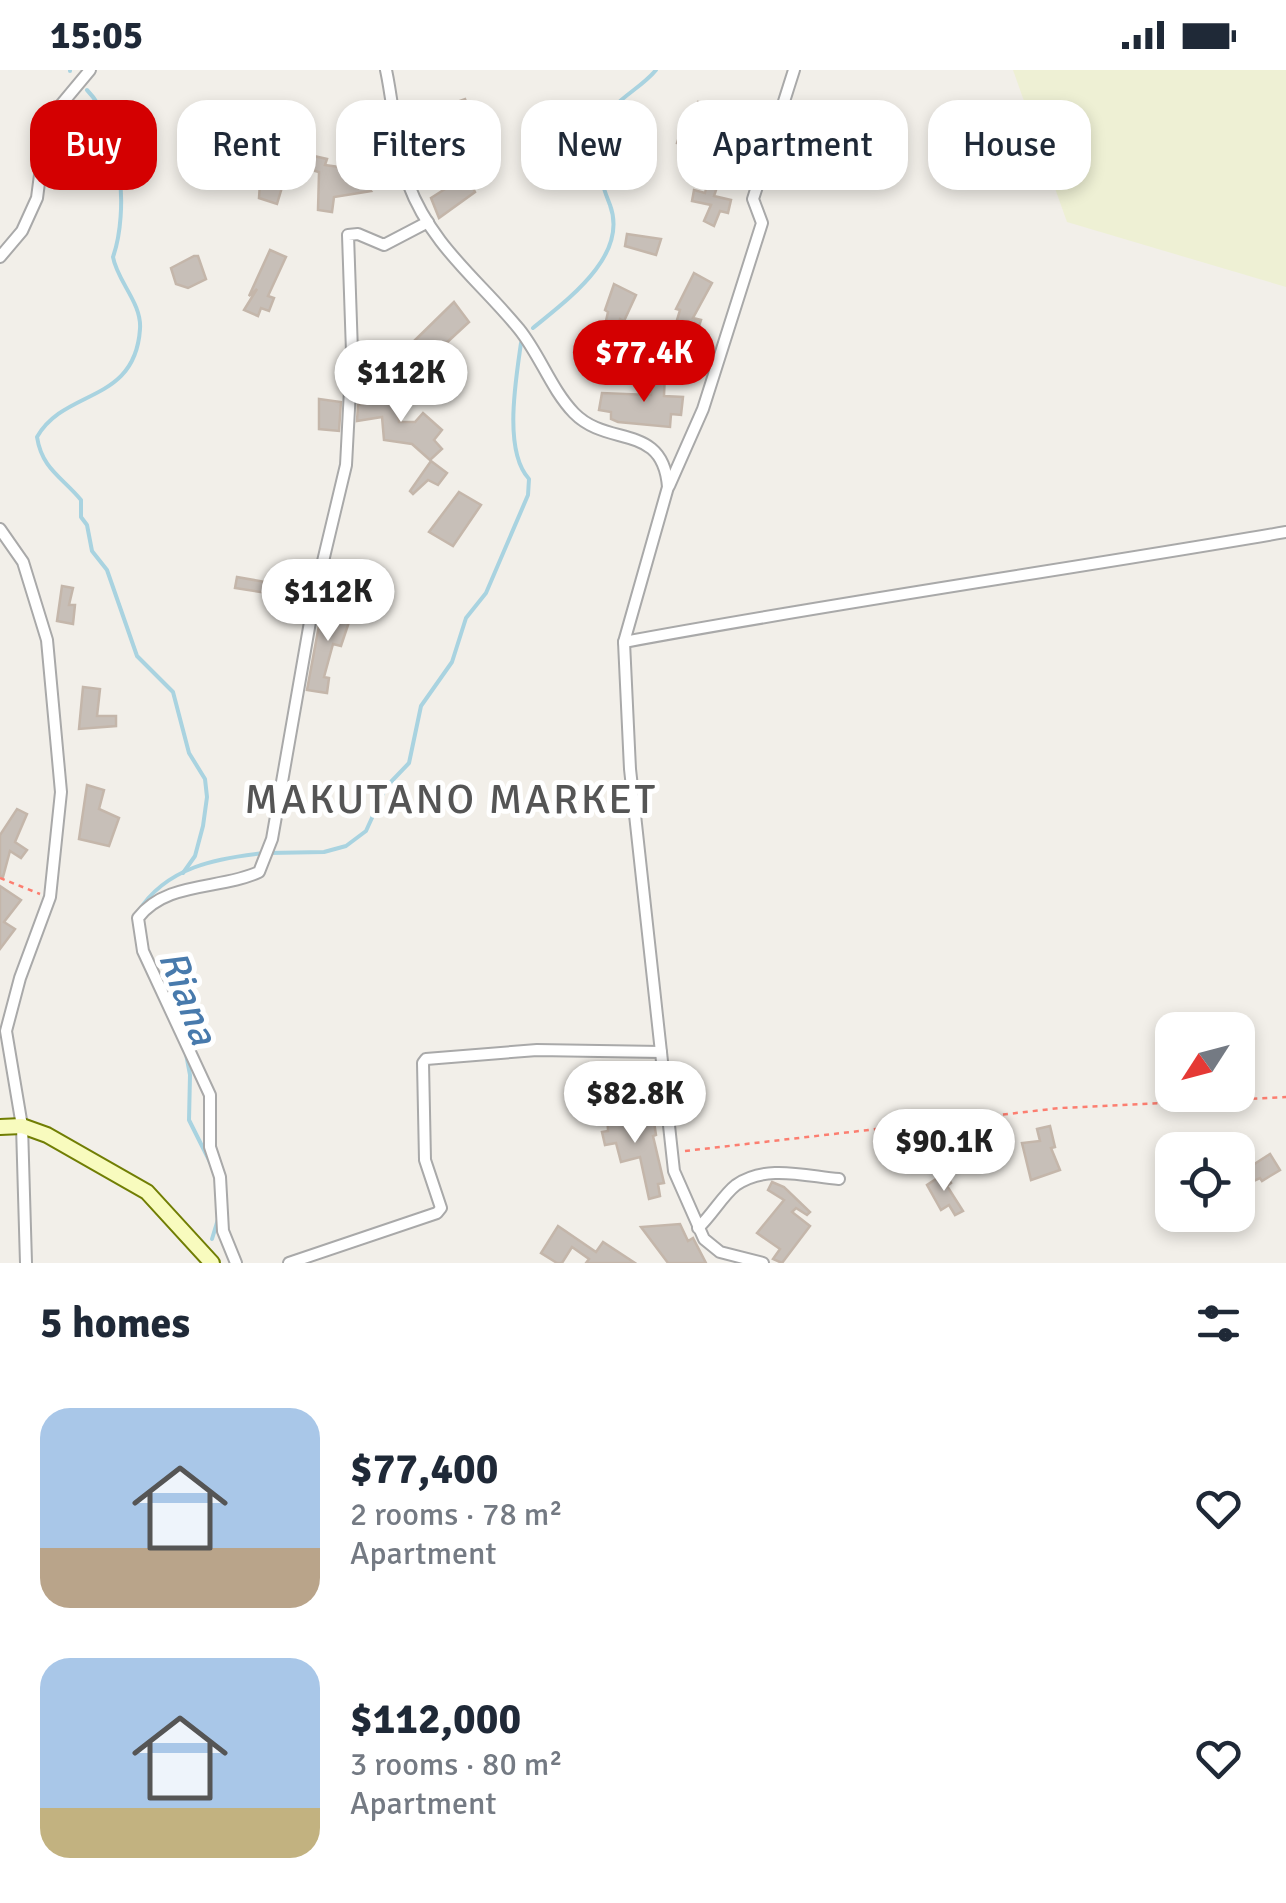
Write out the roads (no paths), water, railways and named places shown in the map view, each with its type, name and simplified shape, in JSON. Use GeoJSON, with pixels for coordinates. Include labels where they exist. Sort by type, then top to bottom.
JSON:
{"type":"FeatureCollection","features":[{"type":"Feature","properties":{"kind":"main road"},"geometry":{"type":"LineString","coordinates":[[0,1126],[22,1126],[47,1135],[147,1192],[212,1263]]}},
{"type":"Feature","properties":{"kind":"street"},"geometry":{"type":"LineString","coordinates":[[0,257],[22,232],[37,198],[60,106],[90,70]]}},
{"type":"Feature","properties":{"kind":"street"},"geometry":{"type":"LineString","coordinates":[[386,70],[407,180],[428,222],[477,288],[521,331],[572,412],[600,430],[651,447],[667,470],[668,487]]}},
{"type":"Feature","properties":{"kind":"street"},"geometry":{"type":"LineString","coordinates":[[763,1263],[720,1252],[698,1228],[682,1194],[672,1153],[630,770],[624,642],[668,487],[702,409],[762,223],[754,198],[794,70]]}},
{"type":"Feature","properties":{"kind":"street"},"geometry":{"type":"LineString","coordinates":[[236,1263],[222,1231],[220,1177],[210,1147],[210,1095],[143,951],[138,918],[147,906],[162,898],[198,886],[235,883],[259,872],[272,840],[314,600],[346,465],[352,352],[348,235],[358,234],[384,244],[428,222]]}},
{"type":"Feature","properties":{"kind":"street"},"geometry":{"type":"LineString","coordinates":[[0,530],[22,562],[47,640],[61,792],[50,897],[20,978],[6,1031],[22,1126],[26,1263]]}},
{"type":"Feature","properties":{"kind":"street"},"geometry":{"type":"LineString","coordinates":[[624,642],[854,599],[1067,570],[1286,532]]}},
{"type":"Feature","properties":{"kind":"street"},"geometry":{"type":"LineString","coordinates":[[289,1263],[388,1231],[441,1208],[426,1160],[426,1058],[537,1050],[662,1052]]}},
{"type":"Feature","properties":{"kind":"street"},"geometry":{"type":"LineString","coordinates":[[698,1228],[715,1213],[733,1186],[764,1172],[839,1179]]}},
{"type":"Feature","properties":{"kind":"waterway","name":"Riana"},"geometry":{"type":"LineString","coordinates":[[533,328],[577,290],[603,259],[614,224],[599,169],[600,131],[610,111],[656,70]]}},
{"type":"Feature","properties":{"kind":"waterway"},"geometry":{"type":"LineString","coordinates":[[87,90],[99,106],[115,147],[121,217],[113,257],[137,310],[140,329],[126,371],[49,421],[37,437],[48,465],[81,500],[81,517],[87,525],[92,551],[107,570],[137,656],[173,692],[189,753],[205,779],[203,826],[195,856],[183,873]]}},
{"type":"Feature","properties":{"kind":"waterway","name":"Riana"},"geometry":{"type":"LineString","coordinates":[[269,853],[324,852],[346,846],[366,831],[386,787],[409,763],[421,706],[452,662],[466,618],[486,593],[528,495],[529,479],[521,467],[514,433],[514,394],[521,343]]}},
{"type":"Feature","properties":{"kind":"waterway","name":"Riana"},"geometry":{"type":"LineString","coordinates":[[138,912],[163,884],[178,875],[211,862],[265,853]]}},
{"type":"Feature","properties":{"kind":"waterway","name":"Riana"},"geometry":{"type":"LineString","coordinates":[[186,1054],[190,1075],[189,1120],[213,1168]]}},
{"type":"Feature","properties":{"kind":"waterway","name":"Riana"},"geometry":{"type":"LineString","coordinates":[[212,1239],[219,1216]]}},
{"type":"Feature","properties":{"kind":"district","name":"MAKUTANO MARKET"},"geometry":{"type":"Point","coordinates":[451,798]}}]}
